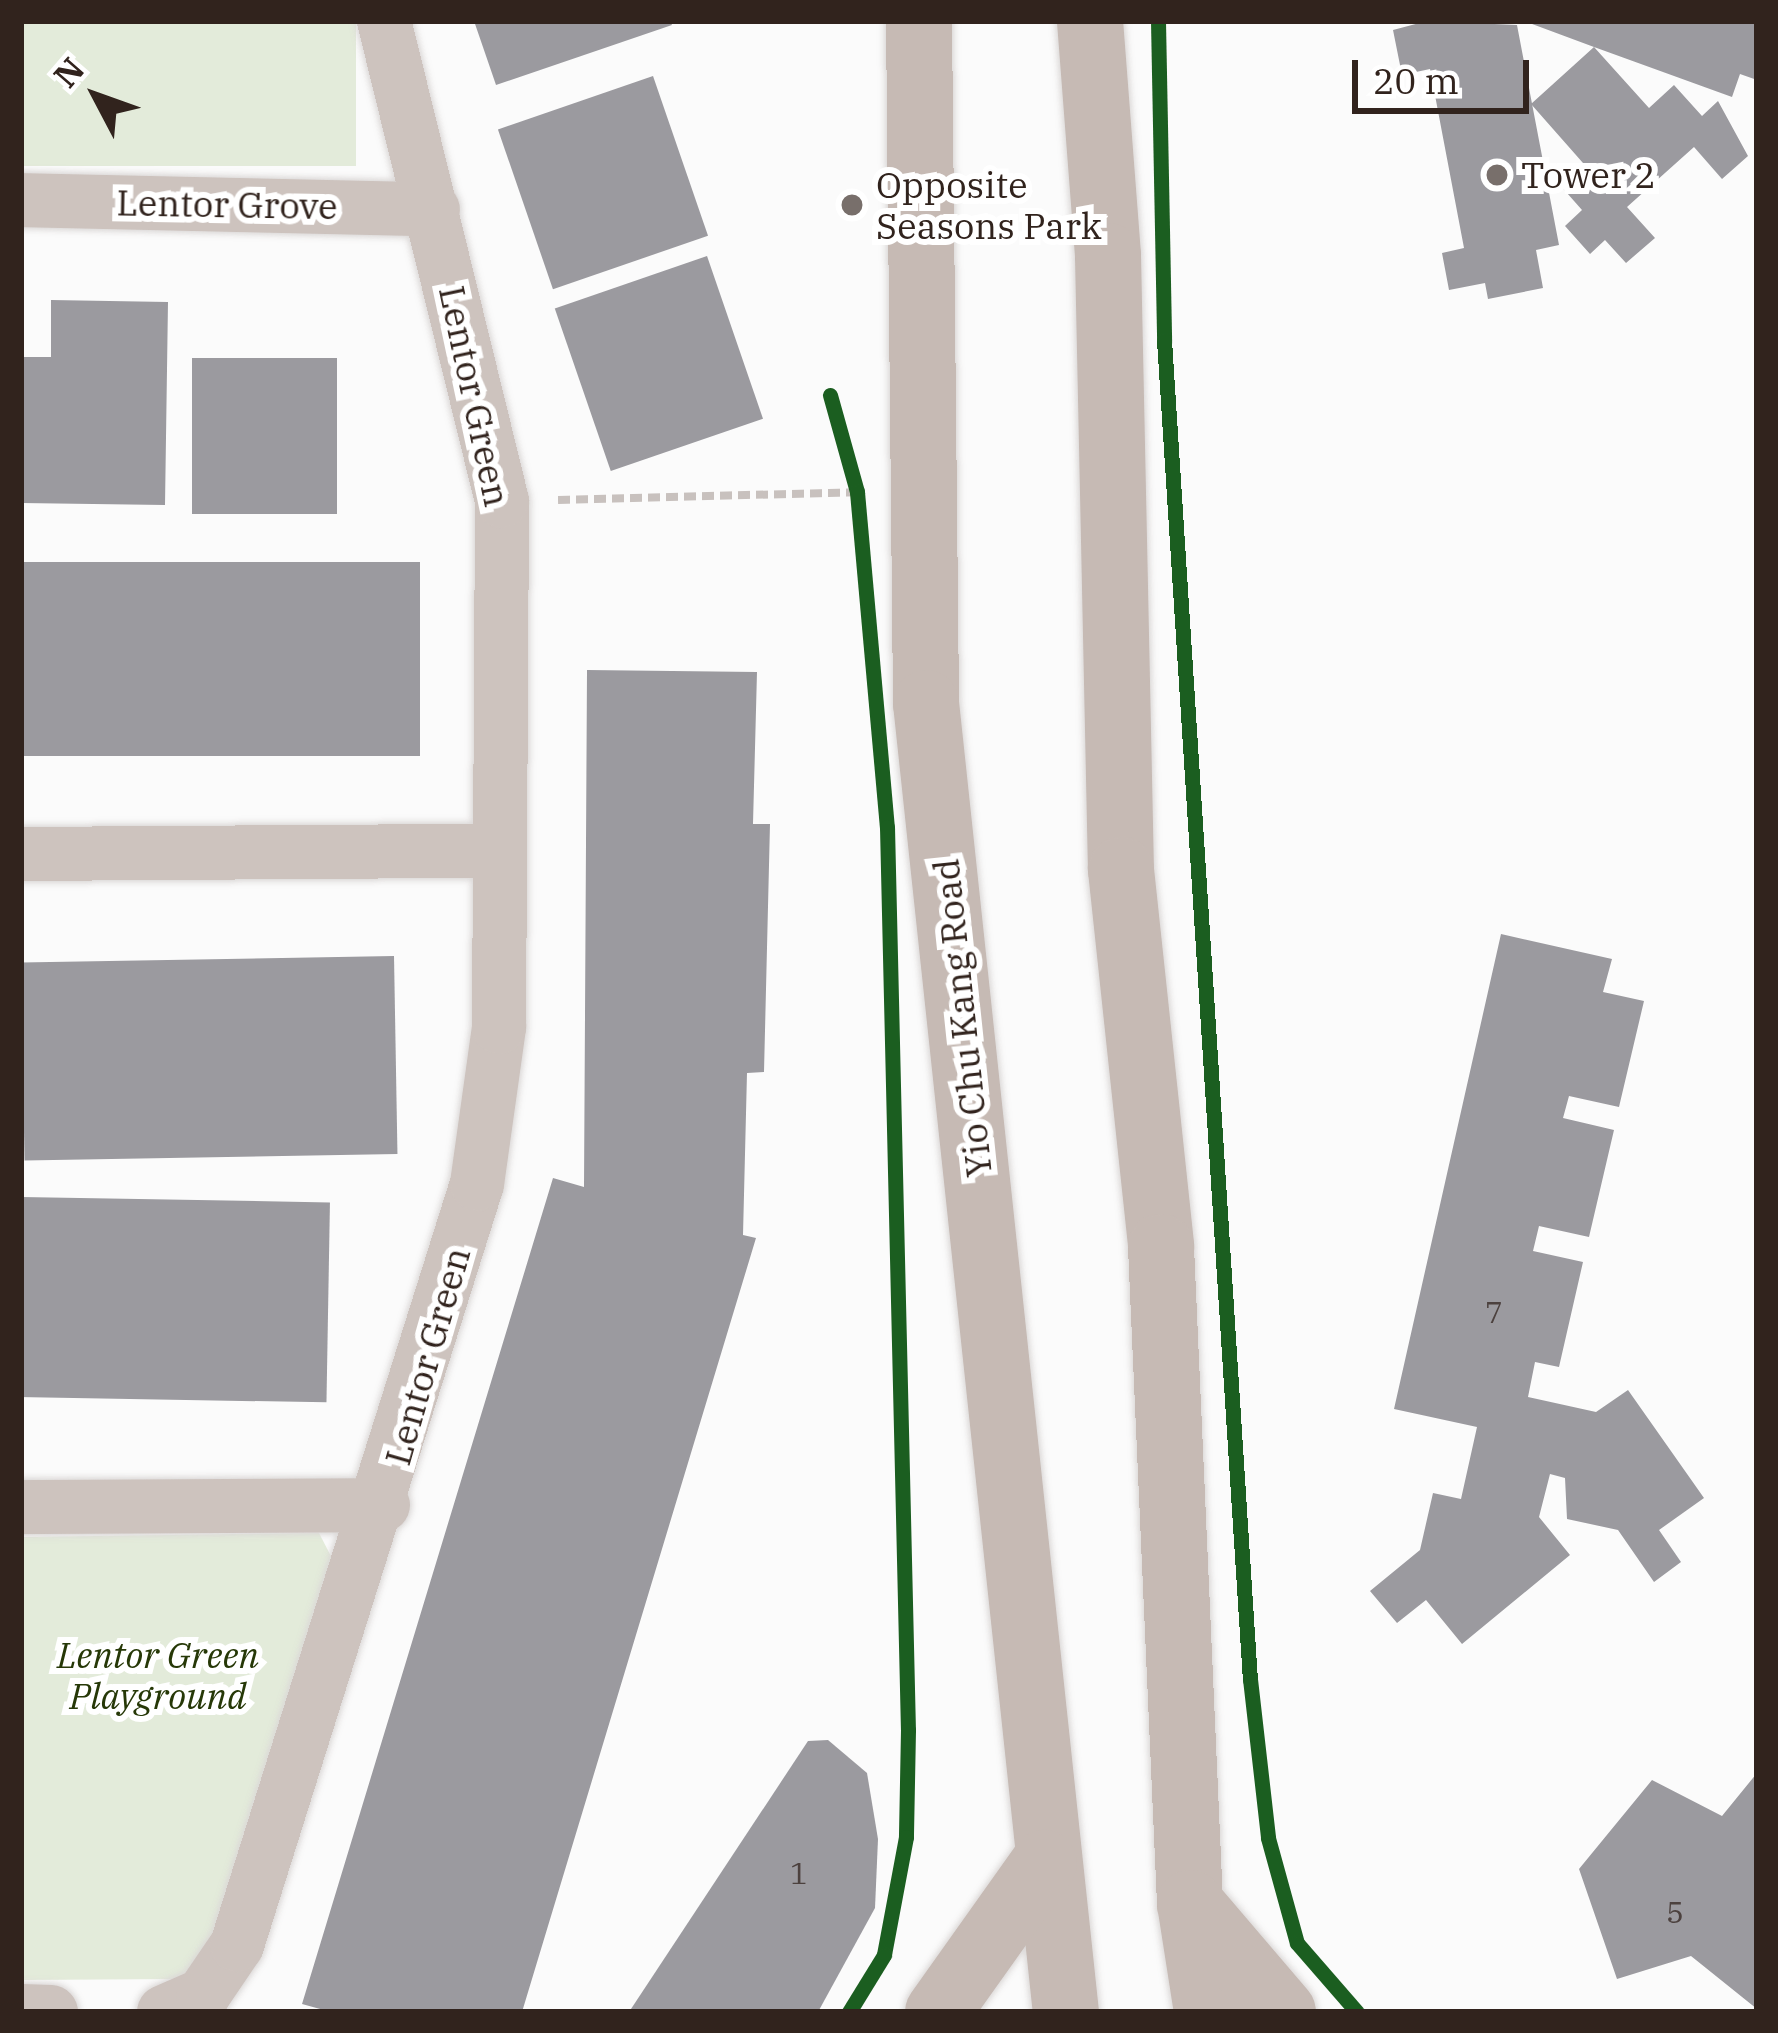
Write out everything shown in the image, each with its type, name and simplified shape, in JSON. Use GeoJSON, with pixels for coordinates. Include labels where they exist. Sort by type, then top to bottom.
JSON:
{"type":"FeatureCollection","features":[{"type":"Feature","properties":{"kind":"main road","name":"Yio Chu Kang Road"},"geometry":{"type":"LineString","coordinates":[[919,21],[926,704],[1010,1446],[1044,1863],[1066,2012]]}},
{"type":"Feature","properties":{"kind":"main road"},"geometry":{"type":"LineString","coordinates":[[1090,21],[1108,256],[1121,870],[1161,1247],[1190,1903],[1207,2012]]}},
{"type":"Feature","properties":{"kind":"main road"},"geometry":{"type":"LineString","coordinates":[[938,2012],[1044,1863]]}},
{"type":"Feature","properties":{"kind":"main road"},"geometry":{"type":"LineString","coordinates":[[1190,1903],[1283,2012]]}},
{"type":"Feature","properties":{"kind":"street","name":"Lentor Green"},"geometry":{"type":"LineString","coordinates":[[164,2012],[203,1996],[236,1945],[383,1505],[477,1184],[499,1027],[502,501],[384,21]]}},
{"type":"Feature","properties":{"kind":"street","name":"Lentor Grove"},"geometry":{"type":"LineString","coordinates":[[21,200],[433,208]]}},
{"type":"Feature","properties":{"kind":"street"},"geometry":{"type":"LineString","coordinates":[[21,854],[497,850]]}},
{"type":"Feature","properties":{"kind":"street","name":"Lentor Green"},"geometry":{"type":"LineString","coordinates":[[21,1508],[383,1505]]}},
{"type":"Feature","properties":{"kind":"street"},"geometry":{"type":"LineString","coordinates":[[21,2012],[51,2012]]}},
{"type":"Feature","properties":{"kind":"path"},"geometry":{"type":"LineString","coordinates":[[851,473],[859,516]]}},
{"type":"Feature","properties":{"kind":"path"},"geometry":{"type":"LineString","coordinates":[[502,501],[856,492]]}},
{"type":"Feature","properties":{"kind":"green space"},"geometry":{"type":"Polygon","coordinates":[[[21,21],[356,21],[356,166],[21,166],[21,21]]]}},
{"type":"Feature","properties":{"kind":"green space","name":"Lentor Green Playground"},"geometry":{"type":"Polygon","coordinates":[[[319,1533],[334,1562],[208,1958],[176,1979],[21,1980],[21,1537],[319,1533]]]}},
{"type":"Feature","properties":{"kind":"building"},"geometry":{"type":"Polygon","coordinates":[[[474,21],[670,21],[672,25],[496,85],[474,21]]]}},
{"type":"Feature","properties":{"kind":"building","name":"Tower 2"},"geometry":{"type":"Polygon","coordinates":[[[1427,21],[1517,25],[1559,245],[1536,250],[1543,288],[1488,299],[1485,283],[1449,290],[1442,253],[1464,248],[1430,69],[1402,75],[1393,30],[1427,21]]]}},
{"type":"Feature","properties":{"kind":"building","name":"Tower 2"},"geometry":{"type":"Polygon","coordinates":[[[1524,21],[1757,21],[1757,80],[1740,74],[1732,97],[1524,21]]]}},
{"type":"Feature","properties":{"kind":"building","name":"Tower 2"},"geometry":{"type":"Polygon","coordinates":[[[1594,47],[1649,108],[1674,85],[1702,116],[1718,101],[1748,156],[1722,179],[1694,147],[1627,207],[1655,238],[1626,263],[1605,240],[1590,254],[1565,226],[1582,210],[1559,184],[1583,163],[1531,104],[1594,47]]]}},
{"type":"Feature","properties":{"kind":"building"},"geometry":{"type":"Polygon","coordinates":[[[653,76],[708,236],[553,289],[498,129],[653,76]]]}},
{"type":"Feature","properties":{"kind":"building"},"geometry":{"type":"Polygon","coordinates":[[[707,256],[763,419],[611,471],[555,308],[707,256]]]}},
{"type":"Feature","properties":{"kind":"building"},"geometry":{"type":"Polygon","coordinates":[[[51,300],[168,302],[165,505],[21,503],[21,357],[51,357],[51,300]]]}},
{"type":"Feature","properties":{"kind":"building"},"geometry":{"type":"Polygon","coordinates":[[[192,358],[337,358],[337,514],[192,514],[192,358]]]}},
{"type":"Feature","properties":{"kind":"building"},"geometry":{"type":"Polygon","coordinates":[[[21,562],[420,562],[420,756],[21,756],[21,562]]]}},
{"type":"Feature","properties":{"kind":"building"},"geometry":{"type":"Polygon","coordinates":[[[587,670],[757,672],[753,824],[770,824],[764,1072],[747,1073],[743,1235],[756,1238],[522,2012],[331,2012],[302,2004],[553,1178],[584,1187],[587,670]]]}},
{"type":"Feature","properties":{"kind":"building"},"geometry":{"type":"Polygon","coordinates":[[[1501,934],[1612,959],[1603,992],[1644,1001],[1619,1107],[1569,1096],[1563,1118],[1614,1130],[1589,1237],[1539,1226],[1533,1251],[1583,1262],[1559,1367],[1535,1362],[1528,1397],[1596,1412],[1628,1390],[1704,1498],[1659,1530],[1681,1562],[1654,1582],[1618,1530],[1567,1519],[1565,1478],[1550,1474],[1539,1517],[1570,1555],[1462,1644],[1426,1600],[1397,1623],[1370,1591],[1420,1550],[1433,1493],[1461,1499],[1477,1427],[1394,1409],[1501,934]]]}},
{"type":"Feature","properties":{"kind":"building"},"geometry":{"type":"Polygon","coordinates":[[[394,956],[397,1154],[25,1160],[21,963],[394,956]]]}},
{"type":"Feature","properties":{"kind":"building"},"geometry":{"type":"Polygon","coordinates":[[[21,1197],[330,1202],[326,1402],[21,1397],[21,1197]]]}},
{"type":"Feature","properties":{"kind":"building"},"geometry":{"type":"Polygon","coordinates":[[[828,1740],[867,1773],[878,1839],[875,1908],[818,2012],[629,2012],[808,1741],[828,1740]]]}},
{"type":"Feature","properties":{"kind":"building"},"geometry":{"type":"Polygon","coordinates":[[[1757,1773],[1757,2009],[1691,1956],[1617,1979],[1579,1869],[1652,1780],[1722,1816],[1757,1773]]]}},
{"type":"Feature","properties":{"kind":"cycle path"},"geometry":{"type":"LineString","coordinates":[[1158,21],[1164,340],[1250,1679],[1268,1838],[1297,1943],[1357,2012]]}},
{"type":"Feature","properties":{"kind":"cycle path"},"geometry":{"type":"LineString","coordinates":[[830,395],[857,492],[887,827],[908,1730],[906,1837],[884,1955],[849,2012]]}},
{"type":"Feature","properties":{"kind":"place","name":"Tower 2"},"geometry":{"type":"Point","coordinates":[1497,175]}},
{"type":"Feature","properties":{"kind":"place","name":"Opposite Seasons Park"},"geometry":{"type":"Point","coordinates":[852,205]}}]}
